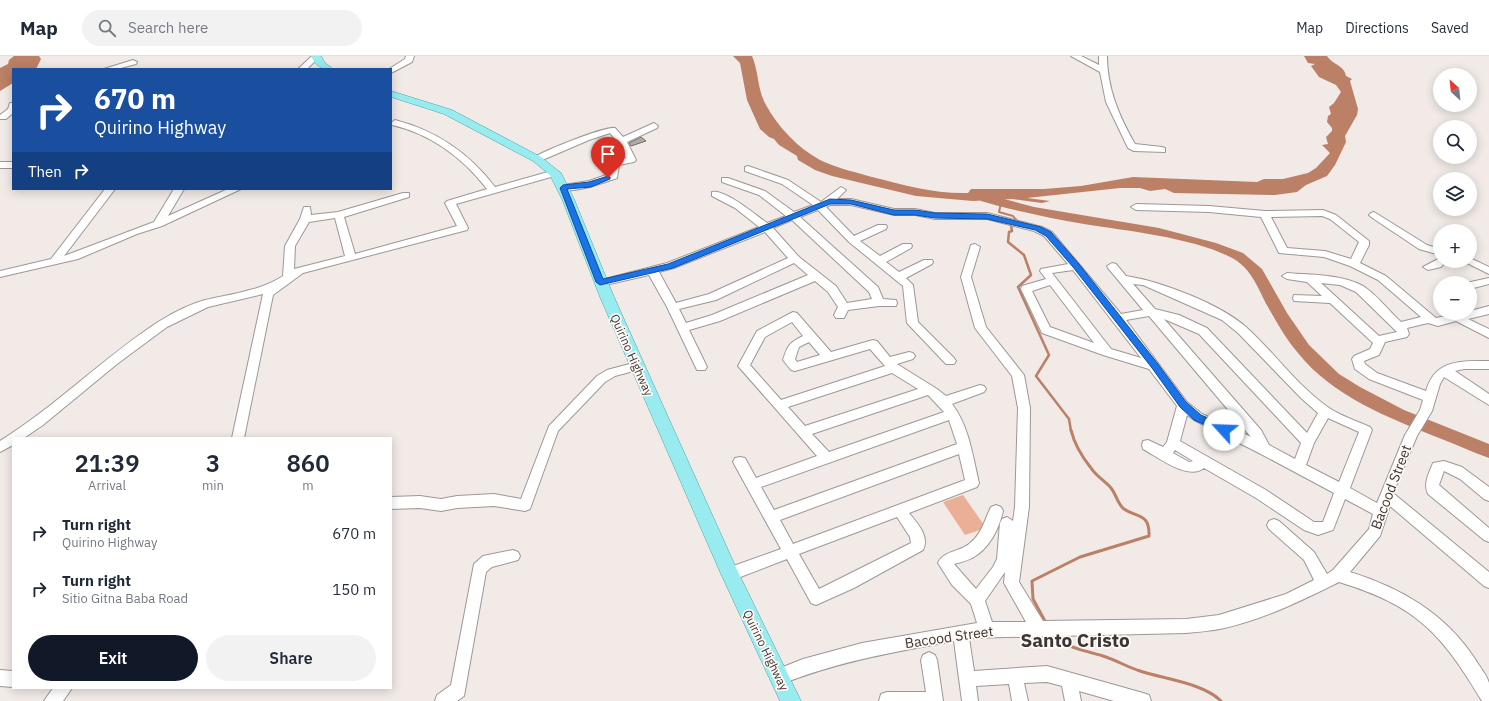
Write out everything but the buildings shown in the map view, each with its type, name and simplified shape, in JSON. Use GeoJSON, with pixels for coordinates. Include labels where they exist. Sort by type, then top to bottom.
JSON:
{"type":"FeatureCollection","features":[{"type":"Feature","properties":{"kind":"main road"},"geometry":{"type":"LineString","coordinates":[[316,56],[321,64],[327,68]]}},
{"type":"Feature","properties":{"kind":"main road","name":"Quirino Highway"},"geometry":{"type":"LineString","coordinates":[[392,94],[448,112],[537,159],[555,173],[563,188],[600,282],[637,366],[730,574],[791,701]]}},
{"type":"Feature","properties":{"kind":"street"},"geometry":{"type":"LineString","coordinates":[[303,68],[316,56]]}},
{"type":"Feature","properties":{"kind":"street"},"geometry":{"type":"LineString","coordinates":[[392,70],[409,60],[410,56]]}},
{"type":"Feature","properties":{"kind":"street"},"geometry":{"type":"LineString","coordinates":[[1103,56],[1102,70],[1104,80],[1116,115],[1131,146],[1134,148],[1162,150]]}},
{"type":"Feature","properties":{"kind":"street"},"geometry":{"type":"LineString","coordinates":[[1077,57],[1102,70]]}},
{"type":"Feature","properties":{"kind":"street"},"geometry":{"type":"LineString","coordinates":[[112,68],[133,62]]}},
{"type":"Feature","properties":{"kind":"street"},"geometry":{"type":"LineString","coordinates":[[3,116],[12,110]]}},
{"type":"Feature","properties":{"kind":"street"},"geometry":{"type":"LineString","coordinates":[[395,123],[408,125],[434,139],[471,164],[493,191]]}},
{"type":"Feature","properties":{"kind":"street"},"geometry":{"type":"LineString","coordinates":[[622,141],[654,126]]}},
{"type":"Feature","properties":{"kind":"street"},"geometry":{"type":"LineString","coordinates":[[537,159],[586,138],[612,130],[622,141],[631,160],[614,163],[614,176],[591,184],[563,188]]}},
{"type":"Feature","properties":{"kind":"street"},"geometry":{"type":"LineString","coordinates":[[0,166],[12,165]]}},
{"type":"Feature","properties":{"kind":"street"},"geometry":{"type":"LineString","coordinates":[[748,169],[785,182],[824,203],[853,240],[908,285],[913,323],[950,361]]}},
{"type":"Feature","properties":{"kind":"street"},"geometry":{"type":"LineString","coordinates":[[238,437],[268,294],[273,288],[288,276],[300,270],[463,228],[450,203],[555,173]]}},
{"type":"Feature","properties":{"kind":"street"},"geometry":{"type":"LineString","coordinates":[[725,180],[762,193],[793,216],[874,290],[879,302]]}},
{"type":"Feature","properties":{"kind":"street"},"geometry":{"type":"LineString","coordinates":[[53,263],[109,190]]}},
{"type":"Feature","properties":{"kind":"street"},"geometry":{"type":"LineString","coordinates":[[158,224],[178,190]]}},
{"type":"Feature","properties":{"kind":"street"},"geometry":{"type":"LineString","coordinates":[[0,274],[53,263],[80,255],[134,232],[158,224],[234,190]]}},
{"type":"Feature","properties":{"kind":"street"},"geometry":{"type":"LineString","coordinates":[[600,282],[670,266],[824,203],[841,190]]}},
{"type":"Feature","properties":{"kind":"street"},"geometry":{"type":"LineString","coordinates":[[715,194],[738,206],[766,227],[795,259],[832,289],[842,311],[879,302],[892,303]]}},
{"type":"Feature","properties":{"kind":"street"},"geometry":{"type":"LineString","coordinates":[[288,276],[290,246],[306,214],[339,215],[406,195]]}},
{"type":"Feature","properties":{"kind":"street"},"geometry":{"type":"LineString","coordinates":[[824,203],[851,202],[894,212],[915,212],[935,216],[987,216],[1038,229],[1048,234],[1118,318],[1183,405],[1198,417],[1299,467],[1380,511]]}},
{"type":"Feature","properties":{"kind":"street"},"geometry":{"type":"LineString","coordinates":[[1136,207],[1208,209],[1265,214],[1323,213],[1333,217],[1364,241],[1364,245],[1354,264]]}},
{"type":"Feature","properties":{"kind":"street"},"geometry":{"type":"LineString","coordinates":[[1265,214],[1283,251],[1325,254],[1354,264],[1382,278],[1428,319],[1438,322],[1448,320]]}},
{"type":"Feature","properties":{"kind":"street"},"geometry":{"type":"LineString","coordinates":[[339,215],[351,258]]}},
{"type":"Feature","properties":{"kind":"street"},"geometry":{"type":"LineString","coordinates":[[1374,215],[1423,247],[1433,250]]}},
{"type":"Feature","properties":{"kind":"street"},"geometry":{"type":"LineString","coordinates":[[853,240],[882,227]]}},
{"type":"Feature","properties":{"kind":"street"},"geometry":{"type":"LineString","coordinates":[[879,261],[907,246]]}},
{"type":"Feature","properties":{"kind":"street"},"geometry":{"type":"LineString","coordinates":[[975,247],[966,277],[981,328],[1018,375],[1024,408],[1022,507],[1011,583],[1040,628]]}},
{"type":"Feature","properties":{"kind":"street"},"geometry":{"type":"LineString","coordinates":[[673,307],[712,297],[795,259]]}},
{"type":"Feature","properties":{"kind":"street"},"geometry":{"type":"LineString","coordinates":[[899,277],[928,262]]}},
{"type":"Feature","properties":{"kind":"street"},"geometry":{"type":"LineString","coordinates":[[1076,266],[1045,271],[1107,352]]}},
{"type":"Feature","properties":{"kind":"street"},"geometry":{"type":"LineString","coordinates":[[1112,266],[1256,434],[1264,449]]}},
{"type":"Feature","properties":{"kind":"street"},"geometry":{"type":"LineString","coordinates":[[1428,267],[1433,266]]}},
{"type":"Feature","properties":{"kind":"street"},"geometry":{"type":"LineString","coordinates":[[1477,266],[1489,272]]}},
{"type":"Feature","properties":{"kind":"street"},"geometry":{"type":"LineString","coordinates":[[652,270],[673,307],[701,367]]}},
{"type":"Feature","properties":{"kind":"street"},"geometry":{"type":"LineString","coordinates":[[683,328],[716,318],[816,276]]}},
{"type":"Feature","properties":{"kind":"street"},"geometry":{"type":"LineString","coordinates":[[1287,276],[1340,282],[1356,287],[1400,326],[1403,334],[1378,340]]}},
{"type":"Feature","properties":{"kind":"street"},"geometry":{"type":"LineString","coordinates":[[1309,278],[1380,342],[1378,349],[1371,355],[1358,359],[1359,366],[1373,376],[1430,398]]}},
{"type":"Feature","properties":{"kind":"street"},"geometry":{"type":"LineString","coordinates":[[1123,279],[1136,279],[1146,282],[1211,309],[1226,317],[1242,330],[1305,395],[1325,412],[1366,430],[1328,526],[1316,529],[1261,494],[1173,443]]}},
{"type":"Feature","properties":{"kind":"street"},"geometry":{"type":"LineString","coordinates":[[1052,281],[1026,289],[1046,330],[1107,352],[1155,366]]}},
{"type":"Feature","properties":{"kind":"street"},"geometry":{"type":"LineString","coordinates":[[1477,284],[1489,281]]}},
{"type":"Feature","properties":{"kind":"street"},"geometry":{"type":"LineString","coordinates":[[16,437],[39,422],[113,361],[163,324],[205,304],[273,288]]}},
{"type":"Feature","properties":{"kind":"street"},"geometry":{"type":"LineString","coordinates":[[1298,298],[1334,300]]}},
{"type":"Feature","properties":{"kind":"street"},"geometry":{"type":"LineString","coordinates":[[1477,313],[1489,310]]}},
{"type":"Feature","properties":{"kind":"street"},"geometry":{"type":"LineString","coordinates":[[1118,318],[1152,312],[1176,318],[1203,331],[1308,442]]}},
{"type":"Feature","properties":{"kind":"street"},"geometry":{"type":"LineString","coordinates":[[826,458],[744,366],[761,334],[793,316],[828,357]]}},
{"type":"Feature","properties":{"kind":"street"},"geometry":{"type":"LineString","coordinates":[[1400,326],[1428,319]]}},
{"type":"Feature","properties":{"kind":"street"},"geometry":{"type":"LineString","coordinates":[[1462,320],[1489,334]]}},
{"type":"Feature","properties":{"kind":"street"},"geometry":{"type":"LineString","coordinates":[[730,574],[972,483],[964,447],[952,414],[944,402],[929,390],[891,365],[873,344],[795,367],[789,360],[794,345],[810,337]]}},
{"type":"Feature","properties":{"kind":"street"},"geometry":{"type":"LineString","coordinates":[[779,405],[891,365],[909,356]]}},
{"type":"Feature","properties":{"kind":"street"},"geometry":{"type":"LineString","coordinates":[[1446,371],[1464,365],[1489,365]]}},
{"type":"Feature","properties":{"kind":"street"},"geometry":{"type":"LineString","coordinates":[[392,503],[420,502],[441,505],[457,502],[494,500],[525,505],[553,429],[601,379],[611,373],[637,366]]}},
{"type":"Feature","properties":{"kind":"street"},"geometry":{"type":"LineString","coordinates":[[1446,371],[1489,400]]}},
{"type":"Feature","properties":{"kind":"street","name":"Bacood Street"},"geometry":{"type":"LineString","coordinates":[[779,677],[803,667],[862,650],[973,630],[1179,626],[1219,622],[1283,602],[1338,575],[1375,532],[1380,511],[1411,436],[1426,411],[1434,383],[1440,374],[1446,371]]}},
{"type":"Feature","properties":{"kind":"street"},"geometry":{"type":"LineString","coordinates":[[944,402],[980,389]]}},
{"type":"Feature","properties":{"kind":"street"},"geometry":{"type":"LineString","coordinates":[[803,432],[929,390]]}},
{"type":"Feature","properties":{"kind":"street"},"geometry":{"type":"LineString","coordinates":[[1166,454],[1173,443],[1183,405]]}},
{"type":"Feature","properties":{"kind":"street"},"geometry":{"type":"LineString","coordinates":[[1299,467],[1308,442],[1325,412]]}},
{"type":"Feature","properties":{"kind":"street"},"geometry":{"type":"LineString","coordinates":[[752,484],[952,414]]}},
{"type":"Feature","properties":{"kind":"street"},"geometry":{"type":"LineString","coordinates":[[0,447],[12,439]]}},
{"type":"Feature","properties":{"kind":"street"},"geometry":{"type":"LineString","coordinates":[[1148,445],[1187,467],[1196,466],[1204,460]]}},
{"type":"Feature","properties":{"kind":"street"},"geometry":{"type":"LineString","coordinates":[[771,516],[964,447]]}},
{"type":"Feature","properties":{"kind":"street"},"geometry":{"type":"LineString","coordinates":[[740,462],[816,598],[849,583],[918,546],[917,535],[900,511]]}},
{"type":"Feature","properties":{"kind":"street"},"geometry":{"type":"LineString","coordinates":[[1489,495],[1454,468],[1443,465],[1438,468],[1432,485],[1433,490],[1489,536]]}},
{"type":"Feature","properties":{"kind":"street"},"geometry":{"type":"LineString","coordinates":[[1386,496],[1489,581]]}},
{"type":"Feature","properties":{"kind":"street"},"geometry":{"type":"LineString","coordinates":[[987,630],[977,600],[956,580],[945,562],[968,553],[980,542],[993,524],[996,511]]}},
{"type":"Feature","properties":{"kind":"street"},"geometry":{"type":"LineString","coordinates":[[977,600],[998,572],[1004,559],[1007,523]]}},
{"type":"Feature","properties":{"kind":"street"},"geometry":{"type":"LineString","coordinates":[[1274,525],[1309,556],[1324,583]]}},
{"type":"Feature","properties":{"kind":"street"},"geometry":{"type":"LineString","coordinates":[[443,701],[458,690],[479,570],[488,561],[513,556]]}},
{"type":"Feature","properties":{"kind":"street"},"geometry":{"type":"LineString","coordinates":[[1338,575],[1395,594],[1430,618],[1455,645],[1489,697]]}},
{"type":"Feature","properties":{"kind":"street"},"geometry":{"type":"LineString","coordinates":[[961,636],[970,701]]}},
{"type":"Feature","properties":{"kind":"street"},"geometry":{"type":"LineString","coordinates":[[887,700],[935,700],[929,660]]}},
{"type":"Feature","properties":{"kind":"street"},"geometry":{"type":"LineString","coordinates":[[967,679],[1047,674],[1068,679],[1123,698],[1142,701]]}},
{"type":"Feature","properties":{"kind":"street"},"geometry":{"type":"LineString","coordinates":[[1015,676],[1020,701]]}},
{"type":"Feature","properties":{"kind":"street"},"geometry":{"type":"LineString","coordinates":[[0,678],[12,679]]}},
{"type":"Feature","properties":{"kind":"street"},"geometry":{"type":"LineString","coordinates":[[1068,679],[1073,701]]}},
{"type":"Feature","properties":{"kind":"street"},"geometry":{"type":"LineString","coordinates":[[52,701],[63,689]]}},
{"type":"Feature","properties":{"kind":"shaded area"},"geometry":{"type":"Polygon","coordinates":[[[14,56],[39,56],[41,59],[36,68],[12,68],[12,84],[0,91],[0,68],[8,64],[9,60],[14,56]]]}},
{"type":"Feature","properties":{"kind":"shaded area"},"geometry":{"type":"Polygon","coordinates":[[[733,56],[752,56],[761,93],[766,105],[776,121],[789,136],[812,155],[826,163],[852,172],[908,186],[944,192],[968,193],[971,189],[1044,189],[1081,186],[1133,177],[1257,182],[1264,179],[1283,179],[1308,173],[1316,168],[1330,153],[1322,145],[1328,144],[1326,137],[1332,131],[1332,128],[1327,122],[1328,116],[1331,114],[1329,107],[1334,103],[1341,92],[1336,85],[1319,77],[1311,66],[1315,64],[1308,63],[1304,56],[1327,56],[1341,67],[1346,76],[1352,79],[1350,81],[1358,109],[1357,115],[1345,136],[1346,142],[1335,165],[1327,176],[1306,185],[1297,192],[1275,195],[1174,193],[1165,189],[1150,191],[1140,188],[1120,188],[1027,198],[1050,201],[1042,203],[1012,199],[973,201],[916,196],[832,176],[815,170],[798,160],[797,156],[779,145],[774,139],[769,137],[760,129],[747,100],[740,63],[733,56]]]}},
{"type":"Feature","properties":{"kind":"shaded area"},"geometry":{"type":"Polygon","coordinates":[[[963,495],[986,528],[965,535],[943,502],[963,495]]]}},
{"type":"Feature","properties":{"kind":"waterway"},"geometry":{"type":"LineString","coordinates":[[986,198],[1059,216],[1159,232],[1225,250],[1238,256],[1252,266],[1257,272],[1279,313],[1303,349],[1315,362],[1334,378],[1375,403],[1398,414],[1489,451]]}},
{"type":"Feature","properties":{"kind":"waterway"},"geometry":{"type":"LineString","coordinates":[[1001,203],[999,212],[1013,216],[1016,220]]}},
{"type":"Feature","properties":{"kind":"waterway"},"geometry":{"type":"LineString","coordinates":[[1011,225],[1012,231],[1009,232],[1008,242],[1024,255],[1031,275],[1018,287],[1049,355],[1036,376],[1069,419],[1071,431]]}},
{"type":"Feature","properties":{"kind":"waterway"},"geometry":{"type":"LineString","coordinates":[[1046,623],[1033,599],[1032,581],[1080,557],[1149,536],[1149,529],[1145,520],[1142,517],[1124,509],[1111,488],[1095,474],[1082,455],[1071,430]]}},
{"type":"Feature","properties":{"kind":"waterway"},"geometry":{"type":"LineString","coordinates":[[1053,634],[1058,639],[1070,646],[1108,658],[1140,671],[1194,686],[1204,690],[1221,701]]}},
{"type":"Feature","properties":{"kind":"district","name":"Santo Cristo"},"geometry":{"type":"Point","coordinates":[1075,640]}},
{"type":"Feature","properties":{"kind":"route"},"geometry":{"type":"LineString","coordinates":[[608,178],[591,184],[563,188],[600,282],[670,266],[819,204],[830,202],[851,202],[894,212],[915,212],[935,216],[987,216],[1038,229],[1048,234],[1076,266],[1155,366],[1183,405],[1198,417],[1224,430]]}}]}
